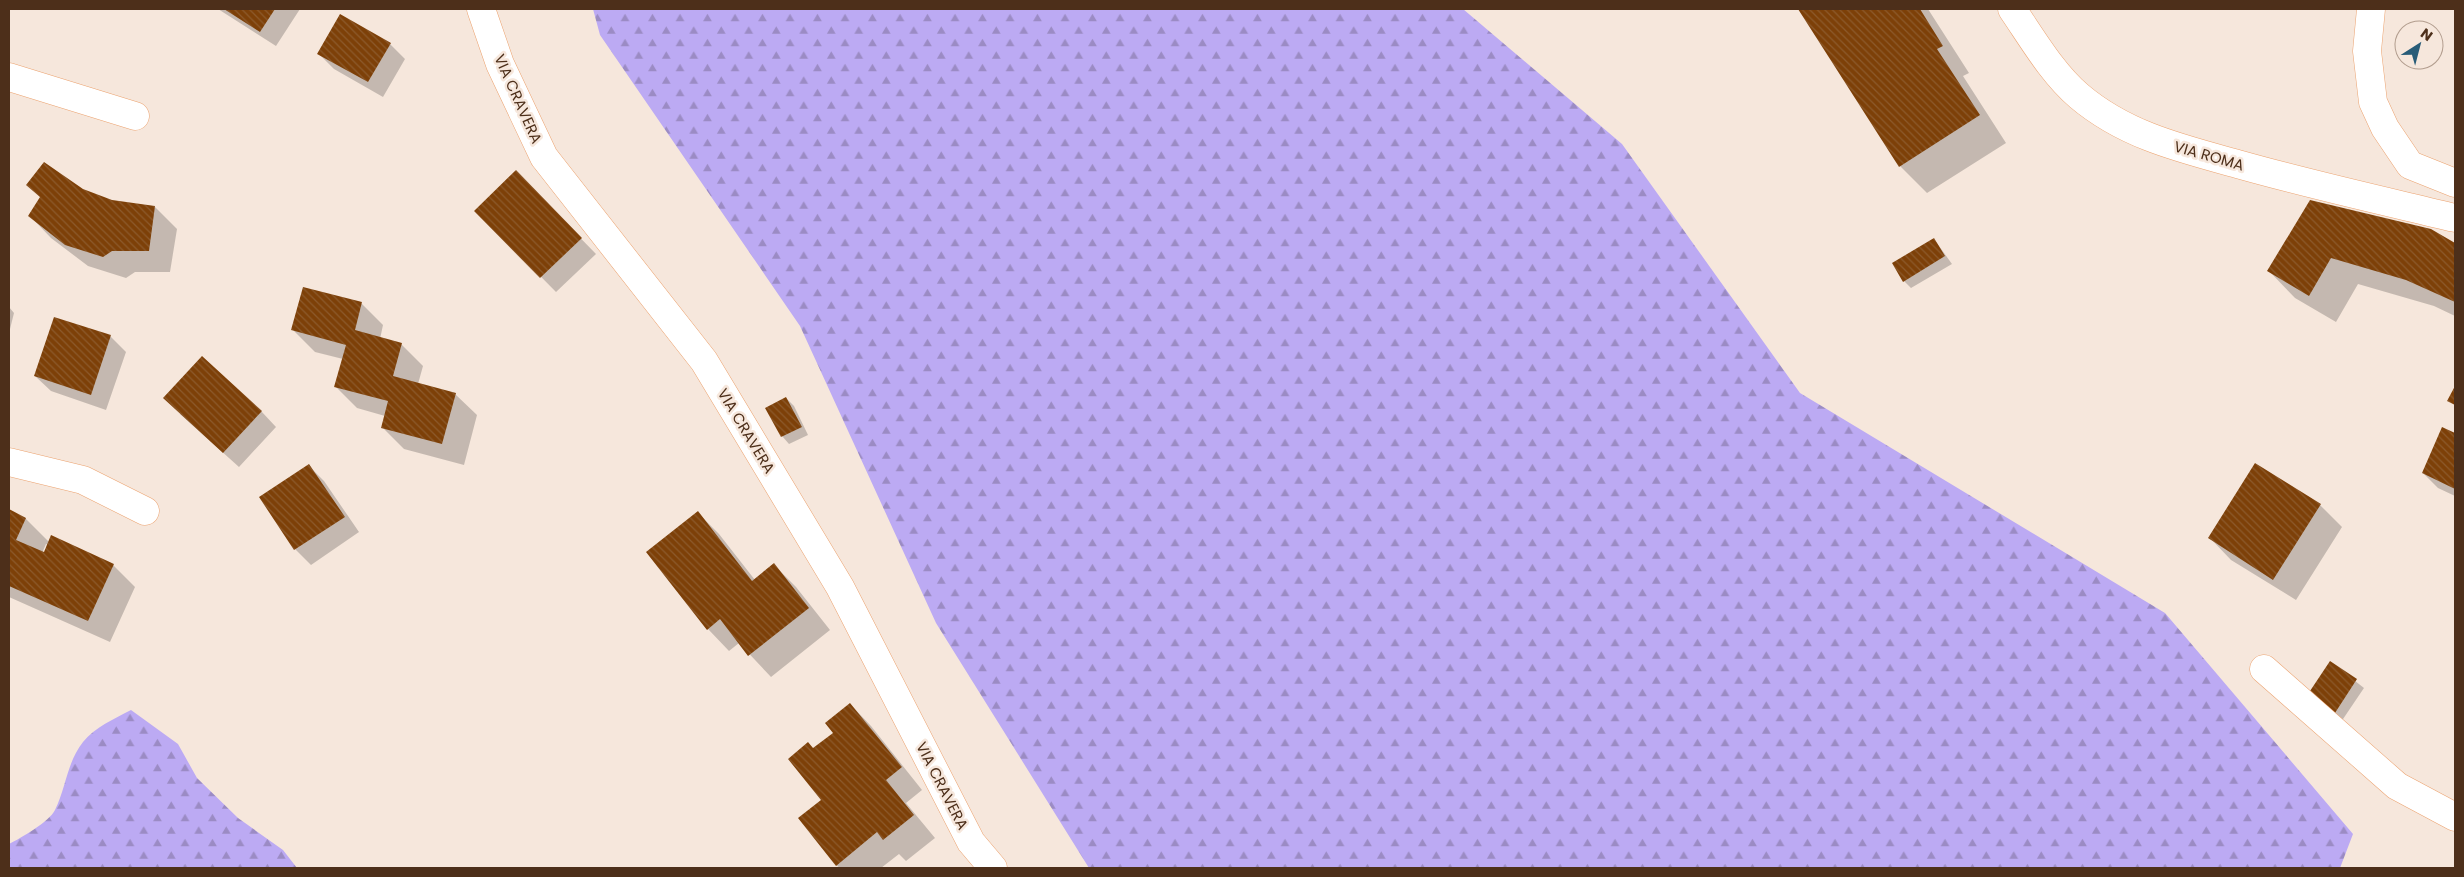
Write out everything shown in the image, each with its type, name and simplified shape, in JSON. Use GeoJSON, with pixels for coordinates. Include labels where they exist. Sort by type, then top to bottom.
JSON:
{"type":"FeatureCollection","features":[{"type":"Feature","properties":{"kind":"street","name":"VIA CRAVERA"},"geometry":{"type":"LineString","coordinates":[[480,9],[500,64],[544,157],[704,361],[840,588],[971,842],[993,868]]}},
{"type":"Feature","properties":{"kind":"street","name":"VIA ROMA"},"geometry":{"type":"LineString","coordinates":[[2012,9],[2055,69],[2078,95],[2109,118],[2144,136],[2272,174],[2455,218]]}},
{"type":"Feature","properties":{"kind":"street"},"geometry":{"type":"LineString","coordinates":[[2371,9],[2367,51],[2373,102],[2385,128],[2410,166],[2455,183]]}},
{"type":"Feature","properties":{"kind":"street"},"geometry":{"type":"LineString","coordinates":[[9,77],[135,116]]}},
{"type":"Feature","properties":{"kind":"street"},"geometry":{"type":"LineString","coordinates":[[9,462],[83,480],[145,511]]}},
{"type":"Feature","properties":{"kind":"street"},"geometry":{"type":"LineString","coordinates":[[2264,669],[2397,786],[2455,817]]}},
{"type":"Feature","properties":{"kind":"green space"},"geometry":{"type":"Polygon","coordinates":[[[593,9],[1463,9],[1622,144],[1800,393],[2165,613],[2353,834],[2340,868],[1089,868],[936,623],[800,326],[600,35],[593,9]]]}},
{"type":"Feature","properties":{"kind":"green space"},"geometry":{"type":"Polygon","coordinates":[[[131,710],[178,744],[197,778],[238,818],[283,850],[297,868],[9,868],[9,844],[34,829],[52,815],[59,802],[73,758],[83,742],[99,728],[131,710]]]}},
{"type":"Feature","properties":{"kind":"building"},"geometry":{"type":"Polygon","coordinates":[[[224,9],[275,9],[260,32],[224,9]]]}},
{"type":"Feature","properties":{"kind":"building"},"geometry":{"type":"Polygon","coordinates":[[[1798,9],[1920,9],[1943,46],[1937,49],[1980,115],[1899,167],[1798,9]]]}},
{"type":"Feature","properties":{"kind":"building"},"geometry":{"type":"Polygon","coordinates":[[[340,14],[391,43],[368,82],[317,54],[340,14]]]}},
{"type":"Feature","properties":{"kind":"building"},"geometry":{"type":"Polygon","coordinates":[[[44,162],[83,189],[112,200],[155,206],[149,251],[112,251],[103,257],[65,245],[28,216],[40,197],[26,185],[44,162]]]}},
{"type":"Feature","properties":{"kind":"building"},"geometry":{"type":"Polygon","coordinates":[[[516,170],[582,238],[540,278],[474,211],[516,170]]]}},
{"type":"Feature","properties":{"kind":"building"},"geometry":{"type":"Polygon","coordinates":[[[2310,200],[2431,229],[2455,243],[2455,302],[2406,280],[2331,258],[2309,296],[2267,271],[2310,200]]]}},
{"type":"Feature","properties":{"kind":"building"},"geometry":{"type":"Polygon","coordinates":[[[1934,238],[1945,256],[1903,282],[1892,263],[1934,238]]]}},
{"type":"Feature","properties":{"kind":"building"},"geometry":{"type":"Polygon","coordinates":[[[303,287],[362,302],[355,330],[402,343],[393,376],[456,393],[442,444],[381,428],[388,401],[334,387],[346,345],[291,330],[303,287]]]}},
{"type":"Feature","properties":{"kind":"building"},"geometry":{"type":"Polygon","coordinates":[[[54,317],[111,335],[91,395],[34,376],[54,317]]]}},
{"type":"Feature","properties":{"kind":"building"},"geometry":{"type":"Polygon","coordinates":[[[202,356],[262,411],[223,453],[163,398],[202,356]]]}},
{"type":"Feature","properties":{"kind":"building"},"geometry":{"type":"Polygon","coordinates":[[[2455,386],[2455,405],[2447,401],[2455,386]]]}},
{"type":"Feature","properties":{"kind":"building"},"geometry":{"type":"Polygon","coordinates":[[[786,397],[802,427],[781,437],[765,408],[786,397]]]}},
{"type":"Feature","properties":{"kind":"building"},"geometry":{"type":"Polygon","coordinates":[[[2442,427],[2455,433],[2455,489],[2422,473],[2442,427]]]}},
{"type":"Feature","properties":{"kind":"building"},"geometry":{"type":"Polygon","coordinates":[[[2255,463],[2321,504],[2273,580],[2208,538],[2255,463]]]}},
{"type":"Feature","properties":{"kind":"building"},"geometry":{"type":"Polygon","coordinates":[[[309,464],[345,517],[294,550],[259,497],[309,464]]]}},
{"type":"Feature","properties":{"kind":"building"},"geometry":{"type":"Polygon","coordinates":[[[9,509],[26,518],[16,540],[44,552],[51,535],[114,564],[88,621],[9,586],[9,509]]]}},
{"type":"Feature","properties":{"kind":"building"},"geometry":{"type":"Polygon","coordinates":[[[698,511],[752,581],[774,563],[809,608],[748,656],[720,619],[707,630],[646,552],[698,511]]]}},
{"type":"Feature","properties":{"kind":"building"},"geometry":{"type":"Polygon","coordinates":[[[2330,661],[2357,679],[2333,716],[2306,697],[2330,661]]]}},
{"type":"Feature","properties":{"kind":"building"},"geometry":{"type":"Polygon","coordinates":[[[850,703],[902,767],[886,780],[914,815],[883,840],[877,832],[836,866],[798,818],[821,800],[788,759],[808,742],[813,748],[833,733],[825,723],[850,703]]]}}]}
